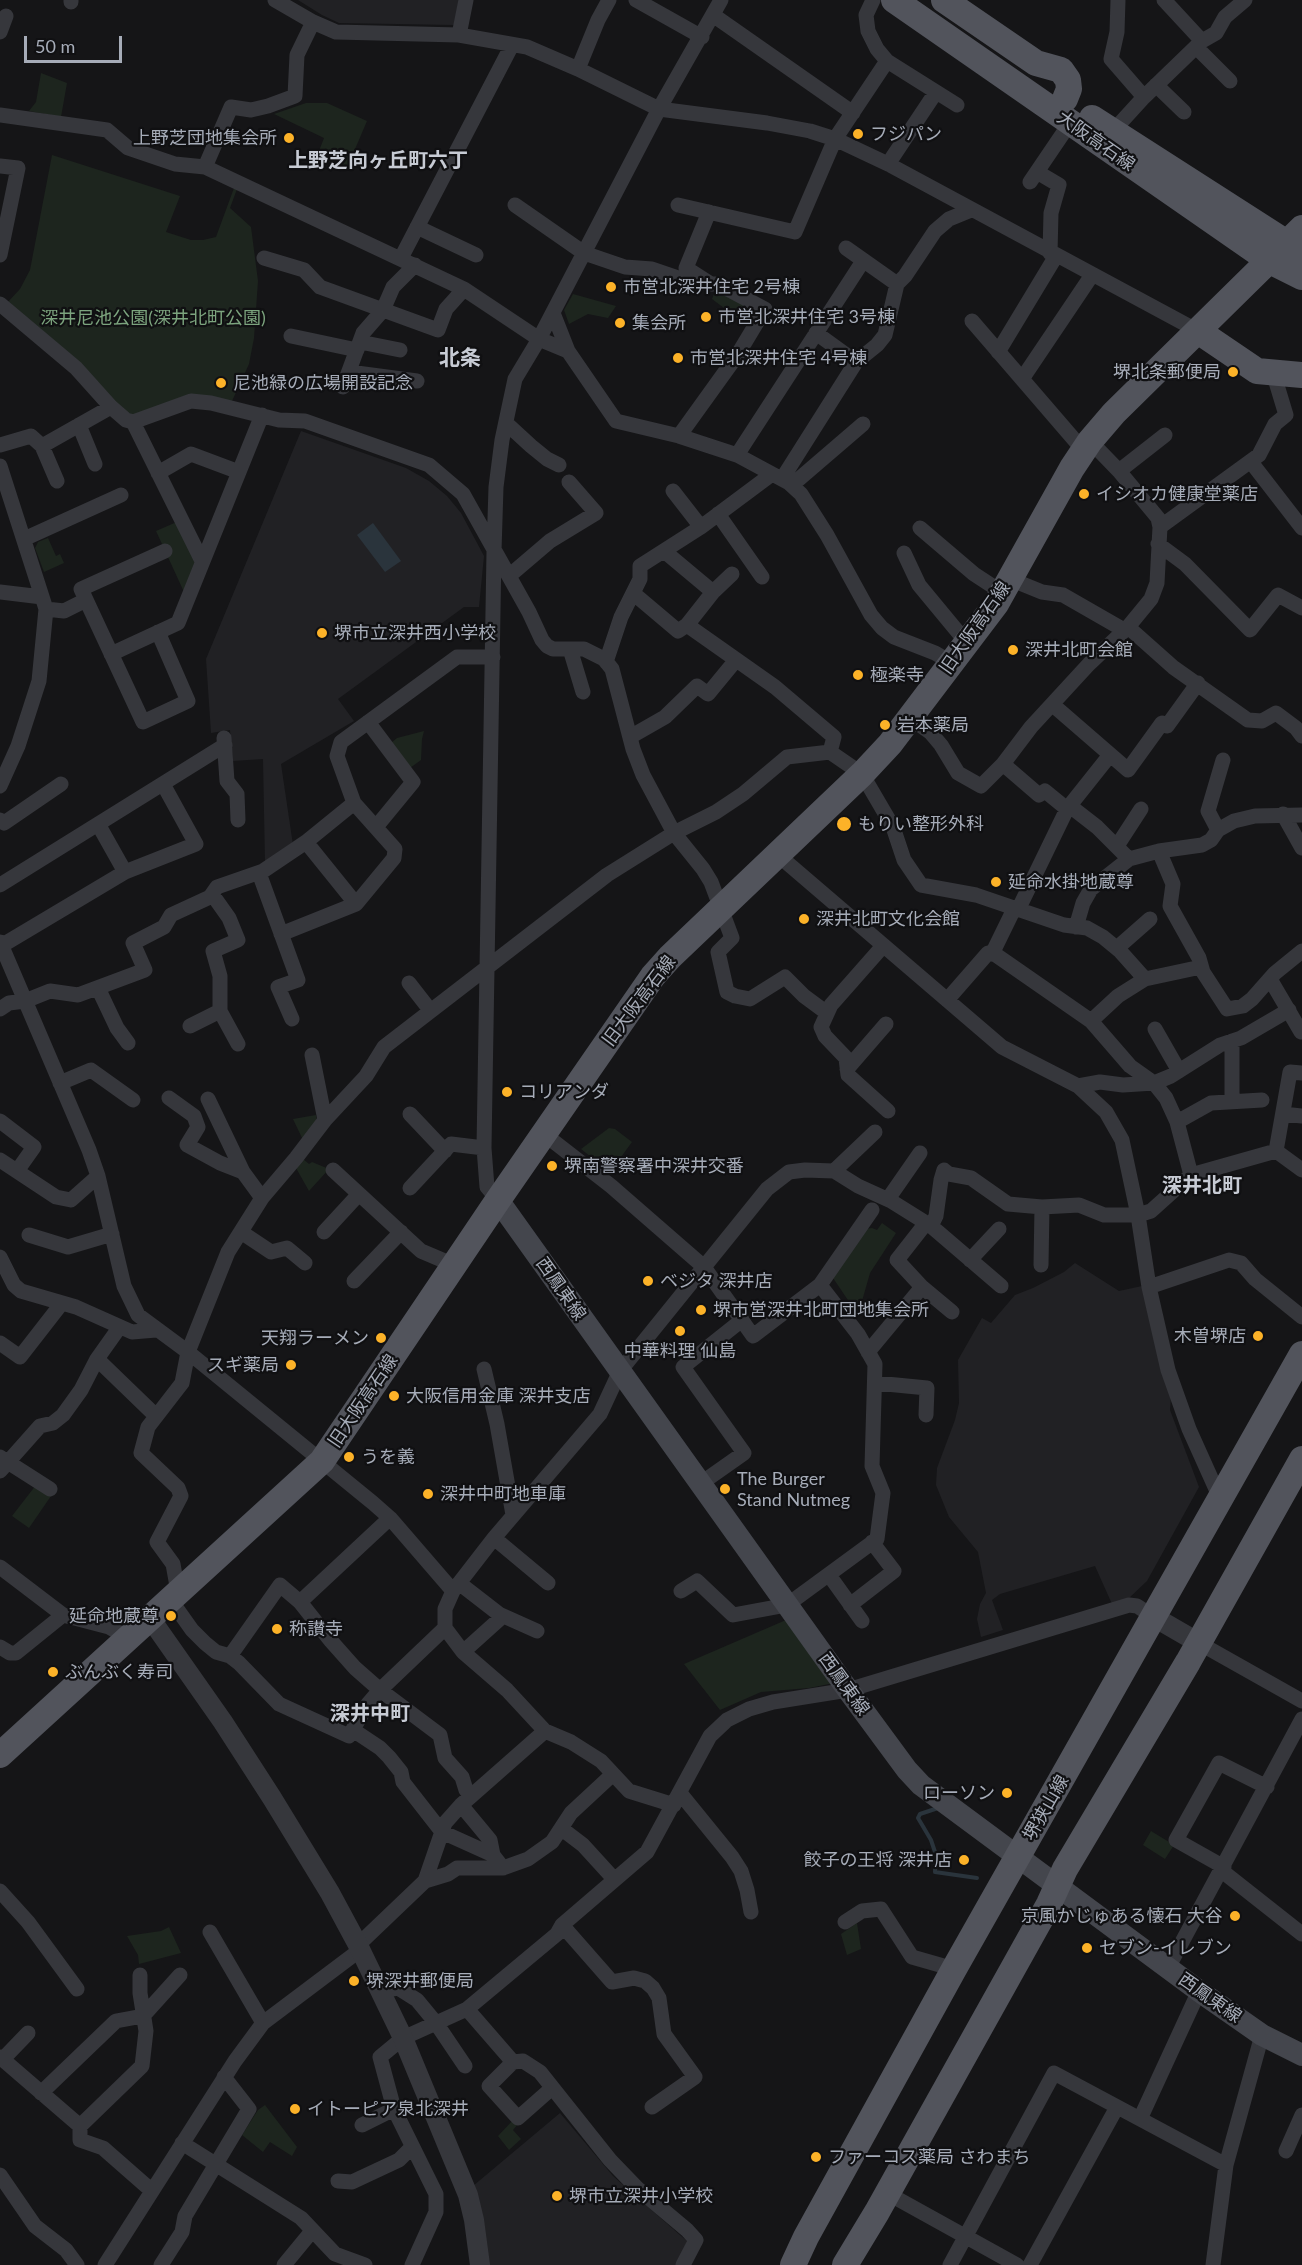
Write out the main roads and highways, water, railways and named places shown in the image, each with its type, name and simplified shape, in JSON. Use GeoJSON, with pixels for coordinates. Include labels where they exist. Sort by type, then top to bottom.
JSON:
{"type":"FeatureCollection","features":[{"type":"Feature","properties":{"kind":"main road"},"geometry":{"type":"LineString","coordinates":[[873,0],[968,65],[990,68]]}},
{"type":"Feature","properties":{"kind":"main road","name":"大阪高石線"},"geometry":{"type":"LineString","coordinates":[[894,0],[990,68],[1067,111],[1290,247]]}},
{"type":"Feature","properties":{"kind":"main road","name":"大阪高石線"},"geometry":{"type":"LineString","coordinates":[[918,0],[1067,111],[1113,131],[1290,247],[1302,277]]}},
{"type":"Feature","properties":{"kind":"main road"},"geometry":{"type":"LineString","coordinates":[[944,0],[1036,63],[1061,70],[1068,80],[1067,111]]}},
{"type":"Feature","properties":{"kind":"main road","name":"旧大阪高石線"},"geometry":{"type":"LineString","coordinates":[[0,1755],[322,1461],[653,976],[670,957],[862,774],[890,744],[967,643],[1006,586],[1087,446],[1114,413],[1198,331],[1290,247]]}},
{"type":"Feature","properties":{"kind":"main road"},"geometry":{"type":"LineString","coordinates":[[1198,331],[1257,371],[1302,375]]}},
{"type":"Feature","properties":{"kind":"main road","name":"西鳳東線"},"geometry":{"type":"LineString","coordinates":[[498,1200],[848,1690],[907,1770],[921,1785],[1200,1991],[1262,2034],[1302,2055]]}},
{"type":"Feature","properties":{"kind":"main road","name":"堺狭山線"},"geometry":{"type":"LineString","coordinates":[[793,2265],[806,2237],[954,1969],[1302,1354]]}},
{"type":"Feature","properties":{"kind":"main road"},"geometry":{"type":"LineString","coordinates":[[845,2265],[882,2203],[1057,1886],[1302,1459]]}},
{"type":"Feature","properties":{"kind":"main road"},"geometry":{"type":"LineString","coordinates":[[854,2265],[882,2203]]}},
{"type":"Feature","properties":{"kind":"main road"},"geometry":{"type":"LineString","coordinates":[[786,2265],[794,2250],[806,2237]]}},
{"type":"Feature","properties":{"kind":"waterway"},"geometry":{"type":"LineString","coordinates":[[938,1808],[920,1814],[918,1818],[931,1840],[936,1855],[935,1872],[977,1878]]}},
{"type":"Feature","properties":{"kind":"place","name":"フジパン"},"geometry":{"type":"Point","coordinates":[858,134]}},
{"type":"Feature","properties":{"kind":"place","name":"上野芝団地集会所"},"geometry":{"type":"Point","coordinates":[289,138]}},
{"type":"Feature","properties":{"kind":"place","name":"市営北深井住宅 2号棟"},"geometry":{"type":"Point","coordinates":[611,287]}},
{"type":"Feature","properties":{"kind":"place","name":"市営北深井住宅 3号棟"},"geometry":{"type":"Point","coordinates":[706,317]}},
{"type":"Feature","properties":{"kind":"place","name":"集会所"},"geometry":{"type":"Point","coordinates":[620,323]}},
{"type":"Feature","properties":{"kind":"place","name":"市営北深井住宅 4号棟"},"geometry":{"type":"Point","coordinates":[678,358]}},
{"type":"Feature","properties":{"kind":"place","name":"堺北条郵便局"},"geometry":{"type":"Point","coordinates":[1233,372]}},
{"type":"Feature","properties":{"kind":"place","name":"尼池緑の広場開設記念"},"geometry":{"type":"Point","coordinates":[221,383]}},
{"type":"Feature","properties":{"kind":"place","name":"イシオカ健康堂薬店"},"geometry":{"type":"Point","coordinates":[1084,494]}},
{"type":"Feature","properties":{"kind":"place","name":"堺市立深井西小学校"},"geometry":{"type":"Point","coordinates":[322,633]}},
{"type":"Feature","properties":{"kind":"place","name":"深井北町会館"},"geometry":{"type":"Point","coordinates":[1013,650]}},
{"type":"Feature","properties":{"kind":"place","name":"極楽寺"},"geometry":{"type":"Point","coordinates":[858,675]}},
{"type":"Feature","properties":{"kind":"place","name":"岩本薬局"},"geometry":{"type":"Point","coordinates":[885,725]}},
{"type":"Feature","properties":{"kind":"place","name":"もりい整形外科"},"geometry":{"type":"Point","coordinates":[844,824]}},
{"type":"Feature","properties":{"kind":"place","name":"延命水掛地蔵尊"},"geometry":{"type":"Point","coordinates":[996,882]}},
{"type":"Feature","properties":{"kind":"place","name":"深井北町文化会館"},"geometry":{"type":"Point","coordinates":[804,919]}},
{"type":"Feature","properties":{"kind":"place","name":"コリアンダ"},"geometry":{"type":"Point","coordinates":[507,1092]}},
{"type":"Feature","properties":{"kind":"place","name":"堺南警察署中深井交番"},"geometry":{"type":"Point","coordinates":[552,1166]}},
{"type":"Feature","properties":{"kind":"place","name":"ベジタ 深井店"},"geometry":{"type":"Point","coordinates":[648,1281]}},
{"type":"Feature","properties":{"kind":"place","name":"堺市営深井北町団地集会所"},"geometry":{"type":"Point","coordinates":[701,1310]}},
{"type":"Feature","properties":{"kind":"place","name":"中華料理 仙島"},"geometry":{"type":"Point","coordinates":[680,1331]}},
{"type":"Feature","properties":{"kind":"place","name":"木曽堺店"},"geometry":{"type":"Point","coordinates":[1258,1336]}},
{"type":"Feature","properties":{"kind":"place","name":"天翔ラーメン"},"geometry":{"type":"Point","coordinates":[381,1338]}},
{"type":"Feature","properties":{"kind":"place","name":"スギ薬局"},"geometry":{"type":"Point","coordinates":[291,1365]}},
{"type":"Feature","properties":{"kind":"place","name":"大阪信用金庫 深井支店"},"geometry":{"type":"Point","coordinates":[394,1396]}},
{"type":"Feature","properties":{"kind":"place","name":"うを義"},"geometry":{"type":"Point","coordinates":[349,1457]}},
{"type":"Feature","properties":{"kind":"place","name":"The Burger Stand Nutmeg"},"geometry":{"type":"Point","coordinates":[725,1489]}},
{"type":"Feature","properties":{"kind":"place","name":"深井中町地車庫"},"geometry":{"type":"Point","coordinates":[428,1494]}},
{"type":"Feature","properties":{"kind":"place","name":"延命地蔵尊"},"geometry":{"type":"Point","coordinates":[171,1616]}},
{"type":"Feature","properties":{"kind":"place","name":"称讃寺"},"geometry":{"type":"Point","coordinates":[277,1629]}},
{"type":"Feature","properties":{"kind":"place","name":"ぶんぶく寿司"},"geometry":{"type":"Point","coordinates":[53,1672]}},
{"type":"Feature","properties":{"kind":"place","name":"ローソン"},"geometry":{"type":"Point","coordinates":[1007,1793]}},
{"type":"Feature","properties":{"kind":"place","name":"餃子の王将 深井店"},"geometry":{"type":"Point","coordinates":[964,1860]}},
{"type":"Feature","properties":{"kind":"place","name":"京風かじゅある懐石 大谷"},"geometry":{"type":"Point","coordinates":[1235,1916]}},
{"type":"Feature","properties":{"kind":"place","name":"セブン-イレブン"},"geometry":{"type":"Point","coordinates":[1087,1948]}},
{"type":"Feature","properties":{"kind":"place","name":"堺深井郵便局"},"geometry":{"type":"Point","coordinates":[354,1981]}},
{"type":"Feature","properties":{"kind":"place","name":"イトーピア泉北深井"},"geometry":{"type":"Point","coordinates":[295,2109]}},
{"type":"Feature","properties":{"kind":"place","name":"ファーコス薬局 さわまち"},"geometry":{"type":"Point","coordinates":[816,2157]}},
{"type":"Feature","properties":{"kind":"place","name":"堺市立深井小学校"},"geometry":{"type":"Point","coordinates":[557,2196]}},
{"type":"Feature","properties":{"kind":"district","name":"上野芝向ヶ丘町六丁"},"geometry":{"type":"Point","coordinates":[378,161]}},
{"type":"Feature","properties":{"kind":"district","name":"北条"},"geometry":{"type":"Point","coordinates":[460,358]}},
{"type":"Feature","properties":{"kind":"district","name":"深井北町"},"geometry":{"type":"Point","coordinates":[1202,1186]}},
{"type":"Feature","properties":{"kind":"district","name":"深井中町"},"geometry":{"type":"Point","coordinates":[370,1714]}},
{"type":"Feature","properties":{"kind":"park label","name":"深井尼池公園(深井北町公園)"},"geometry":{"type":"Point","coordinates":[153,318]}}]}
